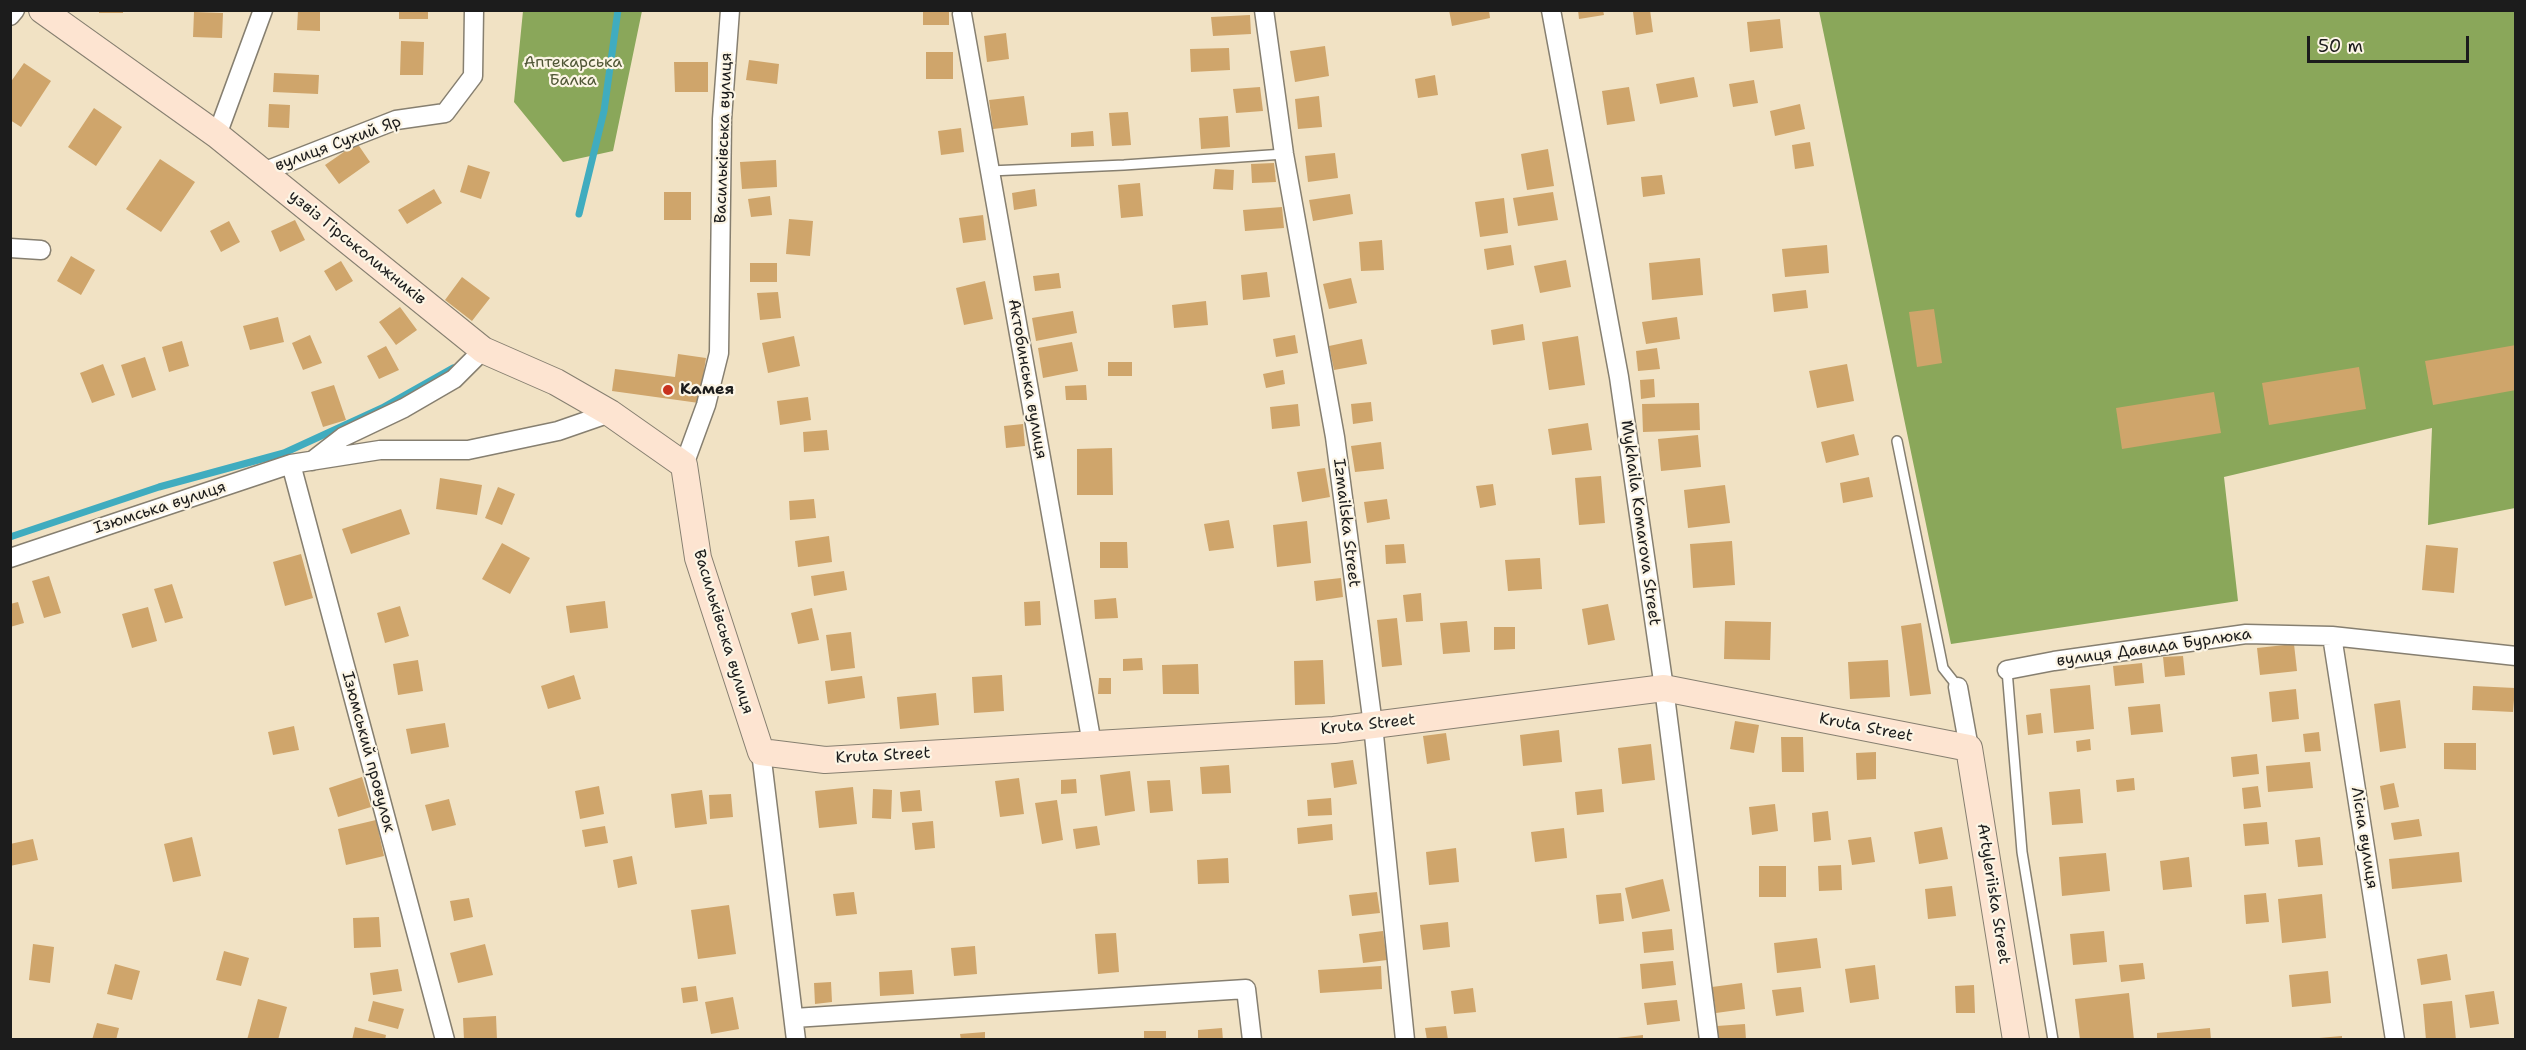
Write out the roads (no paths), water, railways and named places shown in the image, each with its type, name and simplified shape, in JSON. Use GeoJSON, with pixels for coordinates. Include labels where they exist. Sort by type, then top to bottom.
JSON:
{"type":"FeatureCollection","features":[{"type":"Feature","properties":{"kind":"street"},"geometry":{"type":"LineString","coordinates":[[10,16],[15,10]]}},
{"type":"Feature","properties":{"kind":"street","name":"узвіз Гірськолижників"},"geometry":{"type":"LineString","coordinates":[[42,10],[217,135],[483,350],[556,382],[610,413],[684,465]]}},
{"type":"Feature","properties":{"kind":"street"},"geometry":{"type":"LineString","coordinates":[[217,135],[263,10]]}},
{"type":"Feature","properties":{"kind":"street","name":"вулиця Сухий Яр"},"geometry":{"type":"LineString","coordinates":[[263,172],[396,120],[445,113],[473,76],[474,10]]}},
{"type":"Feature","properties":{"kind":"street","name":"Васильківська вулиця"},"geometry":{"type":"LineString","coordinates":[[730,10],[722,119],[719,353],[706,405],[684,465],[698,558],[761,752],[796,1040]]}},
{"type":"Feature","properties":{"kind":"street","name":"Izmailska Street"},"geometry":{"type":"LineString","coordinates":[[1264,10],[1284,154],[1335,436],[1373,725],[1405,1040]]}},
{"type":"Feature","properties":{"kind":"street","name":"Mykhaila Komarova Street"},"geometry":{"type":"LineString","coordinates":[[1551,10],[1619,376],[1664,688],[1709,1040]]}},
{"type":"Feature","properties":{"kind":"street","name":"Актобинська вулиця"},"geometry":{"type":"LineString","coordinates":[[962,14],[1092,744]]}},
{"type":"Feature","properties":{"kind":"street"},"geometry":{"type":"LineString","coordinates":[[10,248],[41,250]]}},
{"type":"Feature","properties":{"kind":"street","name":"Ізюмська вулиця"},"geometry":{"type":"LineString","coordinates":[[311,461],[343,437],[405,408],[454,379],[483,350]]}},
{"type":"Feature","properties":{"kind":"street","name":"Ізюмська вулиця"},"geometry":{"type":"LineString","coordinates":[[10,558],[291,464],[380,450],[468,450],[558,431],[610,413]]}},
{"type":"Feature","properties":{"kind":"street","name":"Ізюмський провулок"},"geometry":{"type":"LineString","coordinates":[[291,464],[445,1040]]}},
{"type":"Feature","properties":{"kind":"street","name":"вулиця Давида Бурлюка"},"geometry":{"type":"LineString","coordinates":[[2007,670],[2054,661],[2246,634],[2332,636],[2516,656]]}},
{"type":"Feature","properties":{"kind":"street","name":"Лісна вулиця"},"geometry":{"type":"LineString","coordinates":[[2332,636],[2396,1040]]}},
{"type":"Feature","properties":{"kind":"street"},"geometry":{"type":"LineString","coordinates":[[1958,687],[1969,748]]}},
{"type":"Feature","properties":{"kind":"street","name":"Kruta Street"},"geometry":{"type":"LineString","coordinates":[[761,752],[825,760],[1334,730],[1664,688],[1969,748]]}},
{"type":"Feature","properties":{"kind":"street","name":"Artyleriiska Street"},"geometry":{"type":"LineString","coordinates":[[1969,748],[2016,1040]]}},
{"type":"Feature","properties":{"kind":"street"},"geometry":{"type":"LineString","coordinates":[[794,1018],[1246,989],[1252,1040]]}},
{"type":"Feature","properties":{"kind":"lane"},"geometry":{"type":"LineString","coordinates":[[990,171],[1284,154]]}},
{"type":"Feature","properties":{"kind":"lane"},"geometry":{"type":"LineString","coordinates":[[1897,441],[1943,668],[1958,687]]}},
{"type":"Feature","properties":{"kind":"lane"},"geometry":{"type":"LineString","coordinates":[[2007,670],[2022,852],[2053,1040]]}},
{"type":"Feature","properties":{"kind":"waterway"},"geometry":{"type":"LineString","coordinates":[[579,214],[604,111],[618,10]]}},
{"type":"Feature","properties":{"kind":"waterway"},"geometry":{"type":"LineString","coordinates":[[10,537],[159,487],[284,453],[382,408],[453,368]]}},
{"type":"Feature","properties":{"kind":"place","name":"Камея"},"geometry":{"type":"Point","coordinates":[668,390]}},
{"type":"Feature","properties":{"kind":"park label","name":"Аптекарська Балка"},"geometry":{"type":"Point","coordinates":[573,72]}}]}
